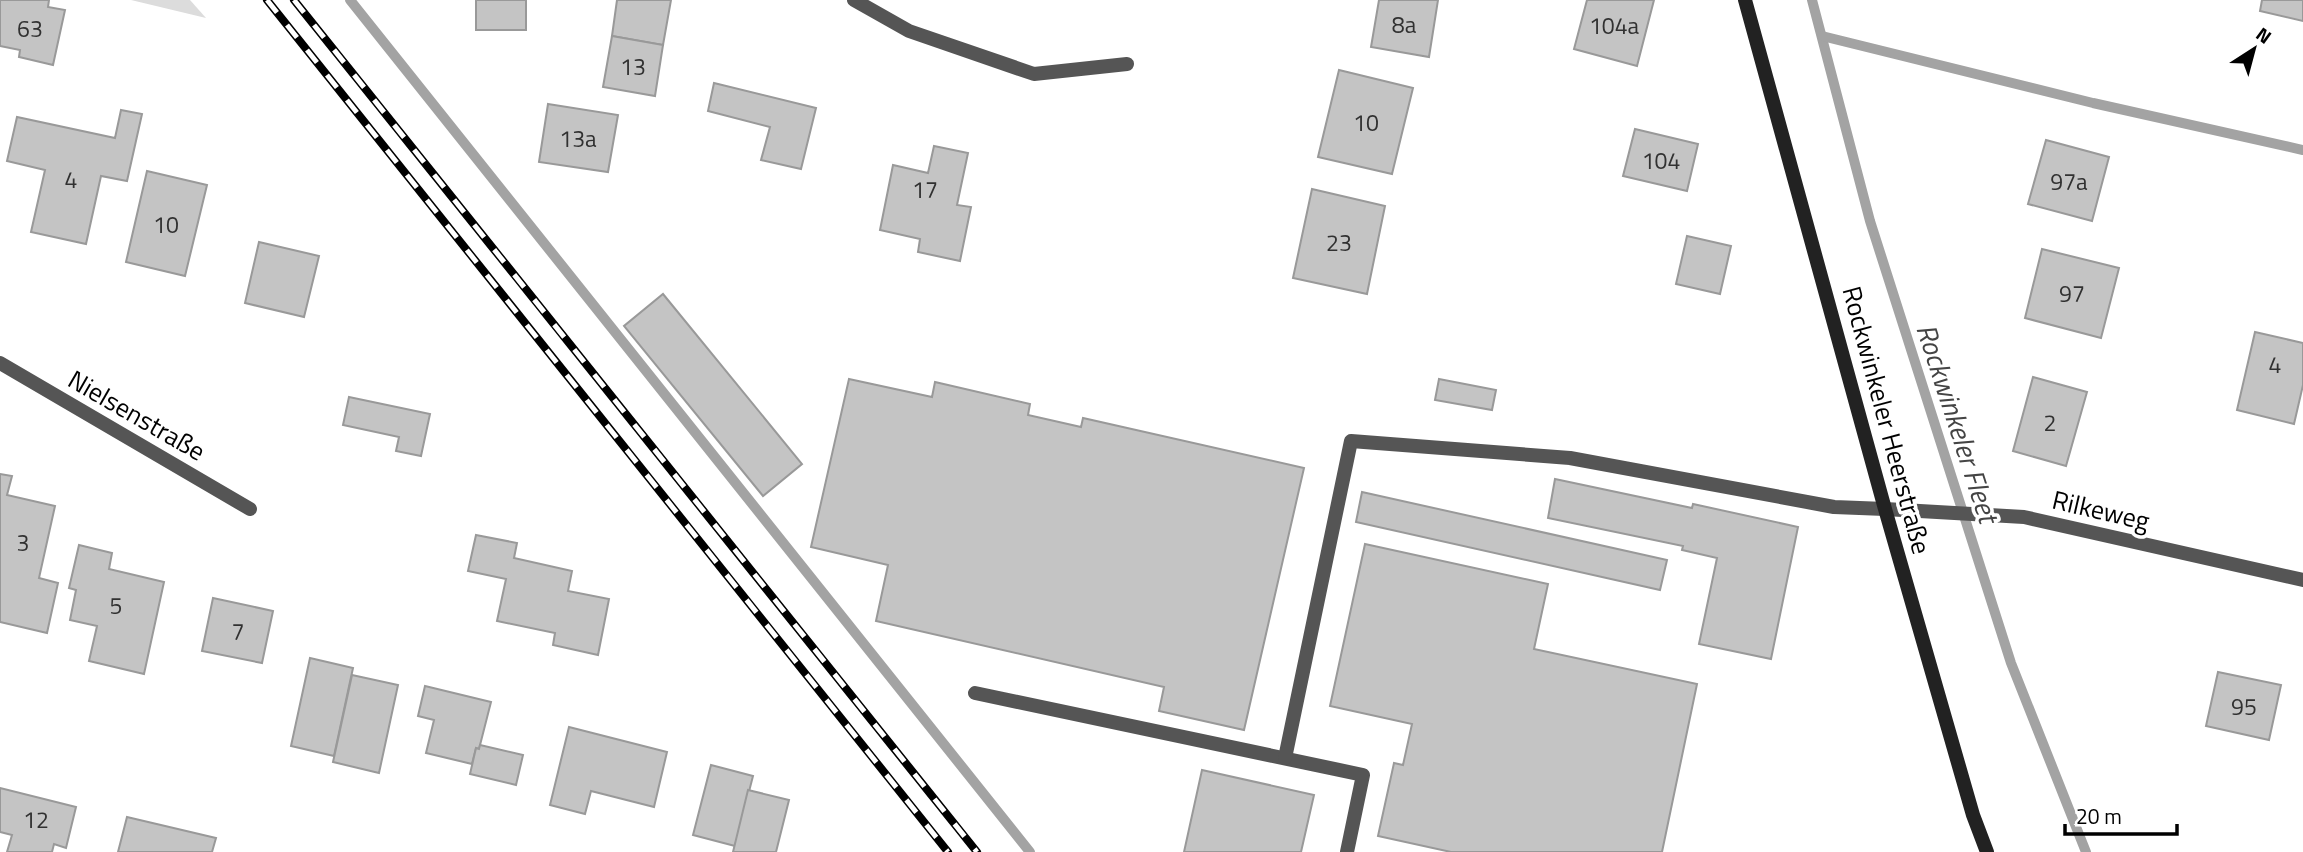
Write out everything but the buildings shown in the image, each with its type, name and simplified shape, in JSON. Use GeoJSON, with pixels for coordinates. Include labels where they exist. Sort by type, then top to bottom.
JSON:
{"type":"FeatureCollection","features":[{"type":"Feature","properties":{"kind":"main road","name":"Rockwinkeler Heerstraße"},"geometry":{"type":"LineString","coordinates":[[1745,0],[1885,509],[1973,815],[1987,852]]}},
{"type":"Feature","properties":{"kind":"street"},"geometry":{"type":"LineString","coordinates":[[854,0],[909,32],[1034,74],[1126,64]]}},
{"type":"Feature","properties":{"kind":"street","name":"Nielsenstraße"},"geometry":{"type":"LineString","coordinates":[[0,363],[250,509]]}},
{"type":"Feature","properties":{"kind":"street","name":"Rilkeweg"},"geometry":{"type":"LineString","coordinates":[[1285,758],[1351,441],[1570,458],[1833,507],[2024,517],[2303,580]]}},
{"type":"Feature","properties":{"kind":"street"},"geometry":{"type":"LineString","coordinates":[[975,693],[1363,775],[1347,852]]}},
{"type":"Feature","properties":{"kind":"shaded area"},"geometry":{"type":"Polygon","coordinates":[[[131,0],[190,0],[206,18],[131,0]]]}},
{"type":"Feature","properties":{"kind":"waterway"},"geometry":{"type":"LineString","coordinates":[[350,0],[1030,852]]}},
{"type":"Feature","properties":{"kind":"waterway","name":"Rockwinkeler Fleet"},"geometry":{"type":"LineString","coordinates":[[1812,0],[1870,221],[2011,663],[2086,852]]}},
{"type":"Feature","properties":{"kind":"waterway"},"geometry":{"type":"LineString","coordinates":[[1822,36],[2093,103],[2303,150]]}},
{"type":"Feature","properties":{"kind":"railway"},"geometry":{"type":"LineString","coordinates":[[267,0],[948,852]]}},
{"type":"Feature","properties":{"kind":"railway"},"geometry":{"type":"LineString","coordinates":[[294,0],[977,852]]}}]}
